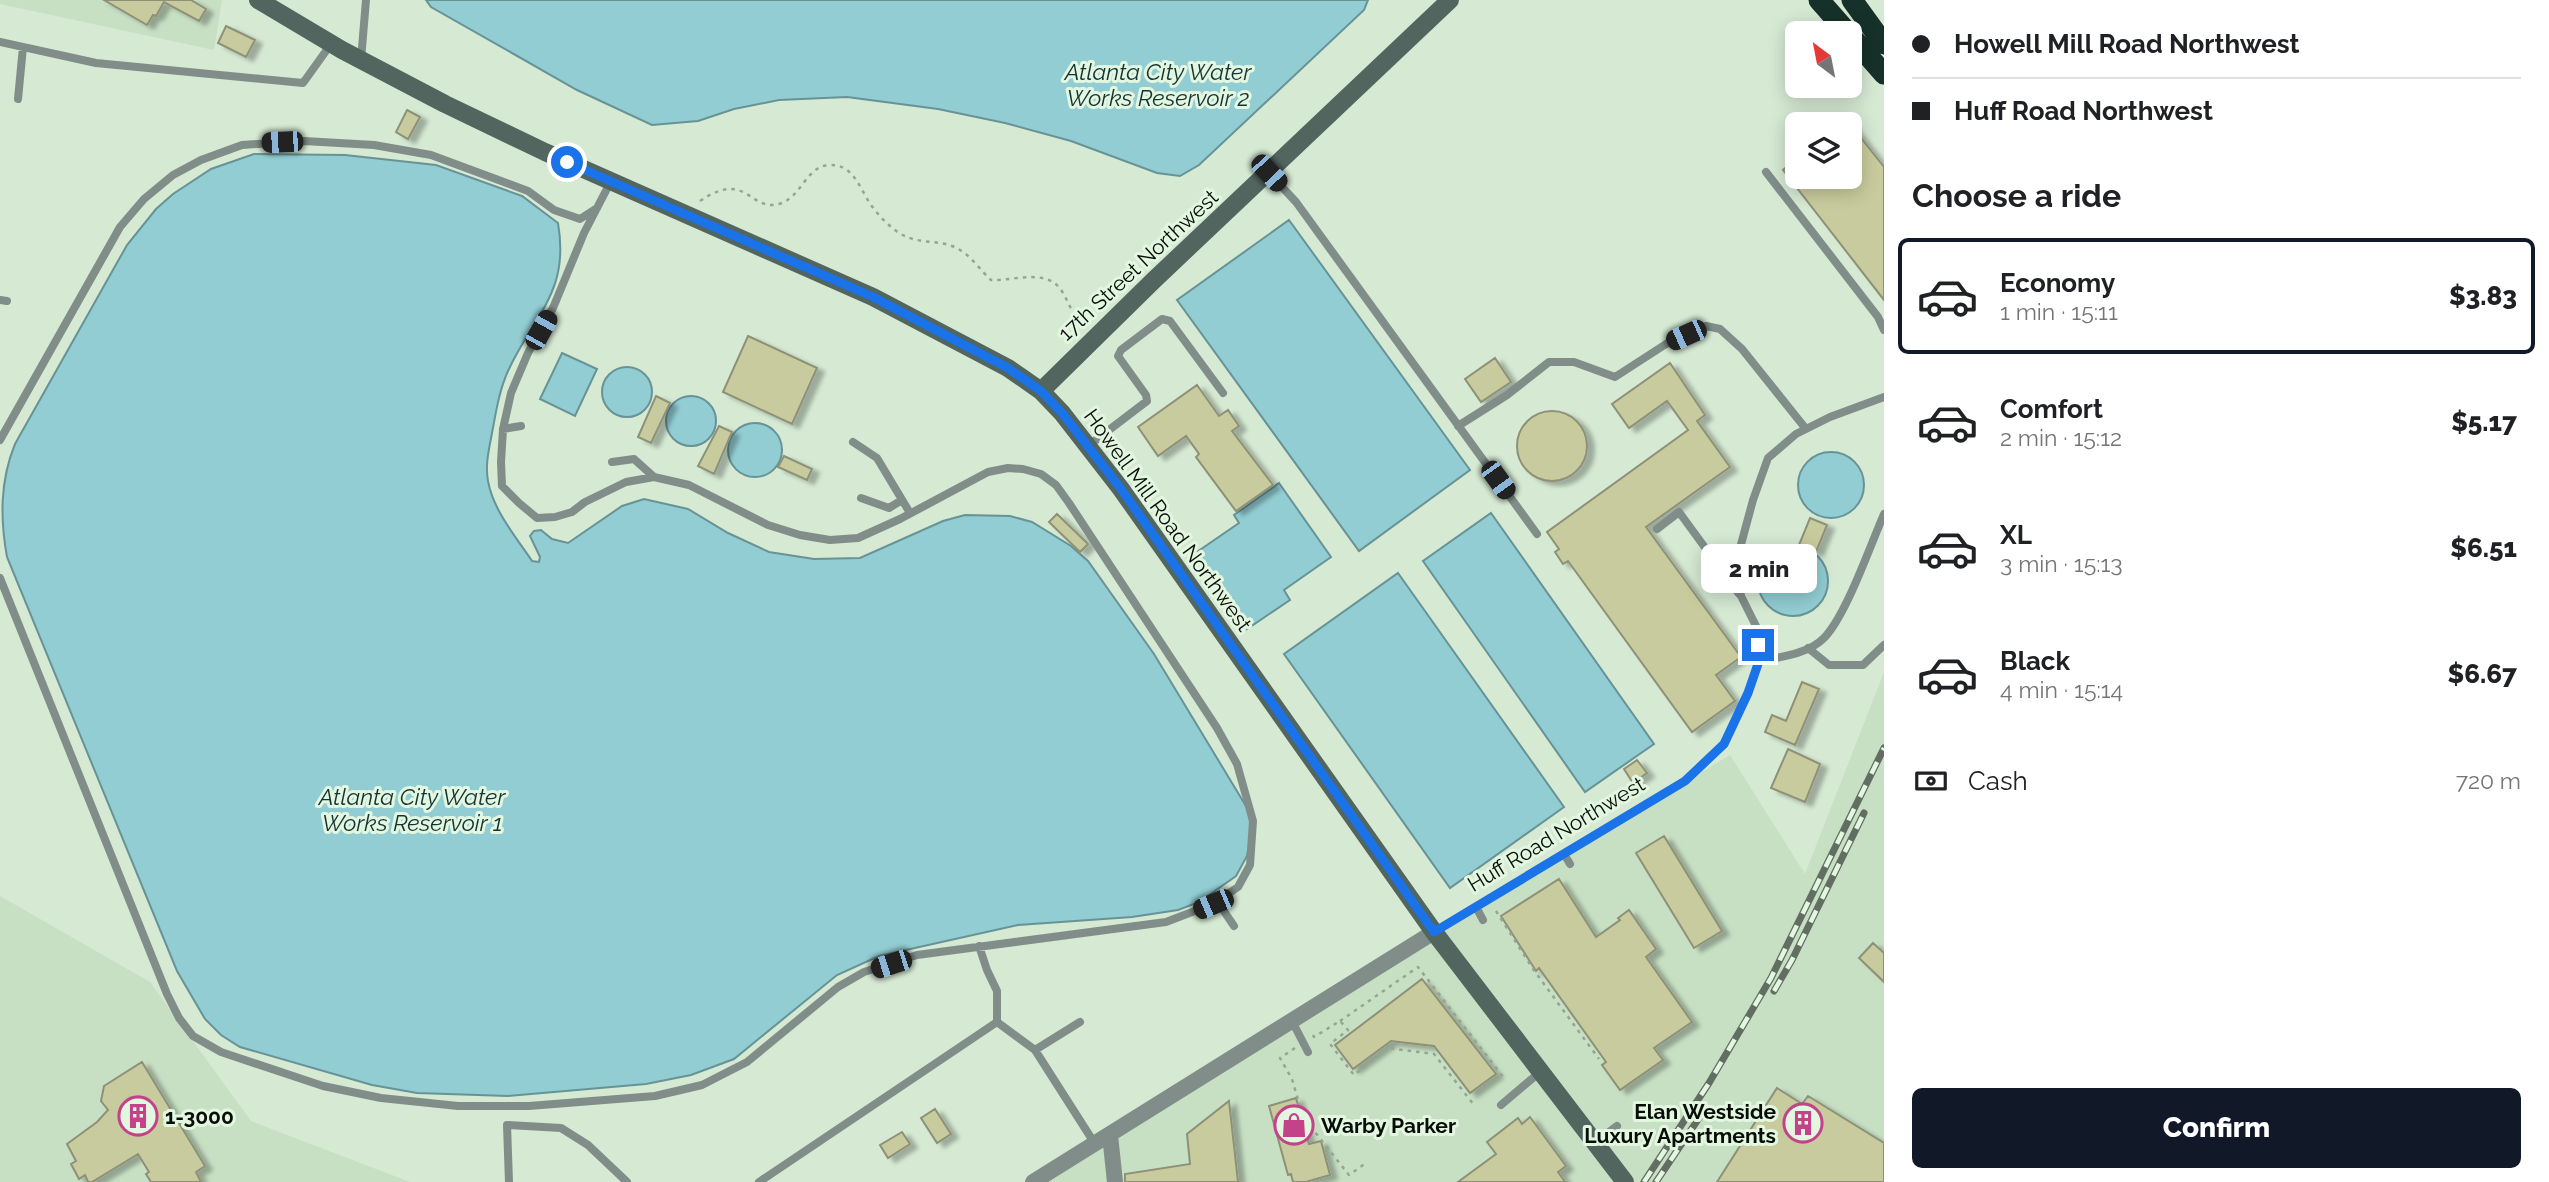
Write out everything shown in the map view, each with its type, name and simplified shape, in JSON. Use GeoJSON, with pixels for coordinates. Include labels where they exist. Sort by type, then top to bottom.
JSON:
{"type":"FeatureCollection","features":[{"type":"Feature","properties":{"kind":"highway"},"geometry":{"type":"LineString","coordinates":[[1819,0],[1838,21]]}},
{"type":"Feature","properties":{"kind":"highway"},"geometry":{"type":"LineString","coordinates":[[1858,5],[1884,44]]}},
{"type":"Feature","properties":{"kind":"highway"},"geometry":{"type":"LineString","coordinates":[[1862,49],[1884,74]]}},
{"type":"Feature","properties":{"kind":"main road","name":"Howell Mill Road Northwest"},"geometry":{"type":"LineString","coordinates":[[258,0],[331,44],[445,104],[873,297],[1008,368],[1041,391],[1062,413],[1137,512],[1434,932],[1625,1182]]}},
{"type":"Feature","properties":{"kind":"main road","name":"17th Street Northwest"},"geometry":{"type":"LineString","coordinates":[[1041,391],[1450,0]]}},
{"type":"Feature","properties":{"kind":"street","name":"Huff Road Northwest"},"geometry":{"type":"LineString","coordinates":[[1033,1182],[1434,932]]}},
{"type":"Feature","properties":{"kind":"street"},"geometry":{"type":"LineString","coordinates":[[1110,1135],[1115,1182]]}},
{"type":"Feature","properties":{"kind":"lane"},"geometry":{"type":"LineString","coordinates":[[361,60],[366,0]]}},
{"type":"Feature","properties":{"kind":"lane"},"geometry":{"type":"LineString","coordinates":[[0,42],[96,63],[303,83],[331,44]]}},
{"type":"Feature","properties":{"kind":"lane"},"geometry":{"type":"LineString","coordinates":[[18,99],[23,47]]}},
{"type":"Feature","properties":{"kind":"lane"},"geometry":{"type":"LineString","coordinates":[[0,440],[120,227],[145,198],[173,175],[219,152],[259,143],[304,141],[374,145],[431,155],[480,171],[528,191],[554,210],[580,219],[599,206]]}},
{"type":"Feature","properties":{"kind":"lane"},"geometry":{"type":"LineString","coordinates":[[1766,172],[1878,317],[1884,330]]}},
{"type":"Feature","properties":{"kind":"lane"},"geometry":{"type":"LineString","coordinates":[[1269,173],[1296,202],[1537,534]]}},
{"type":"Feature","properties":{"kind":"lane"},"geometry":{"type":"LineString","coordinates":[[0,578],[167,995],[179,1018],[193,1036],[221,1052],[323,1086],[369,1096],[457,1107],[529,1106],[655,1096],[702,1085],[747,1062],[838,987],[864,972],[917,955],[1166,922],[1217,901],[1238,887],[1250,864],[1253,821],[1237,764],[1217,728],[1056,485],[1041,474],[1009,468],[988,472],[858,538],[830,540],[800,535],[768,525],[689,485],[654,477],[626,482],[585,502],[572,512],[555,517],[537,518],[502,486],[500,462],[503,429],[511,393],[528,353],[553,308],[584,233],[611,181]]}},
{"type":"Feature","properties":{"kind":"lane"},"geometry":{"type":"LineString","coordinates":[[1088,446],[1147,401],[1146,395],[1118,356],[1121,350],[1162,319],[1170,321],[1223,393]]}},
{"type":"Feature","properties":{"kind":"lane"},"geometry":{"type":"LineString","coordinates":[[1458,426],[1507,395],[1549,362],[1574,362],[1615,377],[1666,344],[1706,326],[1720,329],[1742,349],[1805,429]]}},
{"type":"Feature","properties":{"kind":"lane","name":"Huff Road Northwest"},"geometry":{"type":"LineString","coordinates":[[1434,932],[1564,854],[1597,839],[1685,781],[1724,744],[1748,693],[1759,661],[1757,628],[1741,596],[1736,563],[1753,500],[1768,458],[1805,429],[1884,397]]}},
{"type":"Feature","properties":{"kind":"lane"},"geometry":{"type":"LineString","coordinates":[[503,429],[521,426]]}},
{"type":"Feature","properties":{"kind":"lane"},"geometry":{"type":"LineString","coordinates":[[852,442],[877,458],[910,513]]}},
{"type":"Feature","properties":{"kind":"lane"},"geometry":{"type":"LineString","coordinates":[[612,462],[634,459],[654,477]]}},
{"type":"Feature","properties":{"kind":"lane"},"geometry":{"type":"LineString","coordinates":[[952,479],[958,487]]}},
{"type":"Feature","properties":{"kind":"lane"},"geometry":{"type":"LineString","coordinates":[[861,498],[889,508],[902,500]]}},
{"type":"Feature","properties":{"kind":"lane"},"geometry":{"type":"LineString","coordinates":[[1657,529],[1679,512],[1741,596]]}},
{"type":"Feature","properties":{"kind":"lane"},"geometry":{"type":"LineString","coordinates":[[1759,661],[1788,656],[1824,638],[1839,616],[1884,514]]}},
{"type":"Feature","properties":{"kind":"lane"},"geometry":{"type":"LineString","coordinates":[[1808,648],[1829,665],[1863,665],[1884,645]]}},
{"type":"Feature","properties":{"kind":"lane"},"geometry":{"type":"LineString","coordinates":[[1564,854],[1570,864]]}},
{"type":"Feature","properties":{"kind":"lane"},"geometry":{"type":"LineString","coordinates":[[1217,901],[1234,926]]}},
{"type":"Feature","properties":{"kind":"lane"},"geometry":{"type":"LineString","coordinates":[[1476,907],[1483,920]]}},
{"type":"Feature","properties":{"kind":"lane"},"geometry":{"type":"LineString","coordinates":[[979,946],[997,990],[997,1022]]}},
{"type":"Feature","properties":{"kind":"lane"},"geometry":{"type":"LineString","coordinates":[[1292,1021],[1308,1052]]}},
{"type":"Feature","properties":{"kind":"lane"},"geometry":{"type":"LineString","coordinates":[[997,1022],[1035,1050],[1095,1144]]}},
{"type":"Feature","properties":{"kind":"lane"},"geometry":{"type":"LineString","coordinates":[[759,1182],[997,1022]]}},
{"type":"Feature","properties":{"kind":"lane"},"geometry":{"type":"LineString","coordinates":[[1035,1050],[1080,1022]]}},
{"type":"Feature","properties":{"kind":"lane"},"geometry":{"type":"LineString","coordinates":[[1501,1105],[1540,1072]]}},
{"type":"Feature","properties":{"kind":"lane"},"geometry":{"type":"LineString","coordinates":[[509,1182],[507,1125],[561,1128],[588,1145],[627,1182]]}},
{"type":"Feature","properties":{"kind":"lane"},"geometry":{"type":"LineString","coordinates":[[1599,1146],[1617,1126]]}},
{"type":"Feature","properties":{"kind":"path"},"geometry":{"type":"LineString","coordinates":[[683,213],[713,193],[730,187],[762,203],[779,204],[790,197],[814,170],[827,165],[836,166],[849,171],[880,218],[913,241],[945,244],[960,250],[991,280],[1009,281],[1036,277],[1057,283],[1070,310],[1094,338]]}},
{"type":"Feature","properties":{"kind":"path"},"geometry":{"type":"LineString","coordinates":[[1496,911],[1533,969],[1599,1059]]}},
{"type":"Feature","properties":{"kind":"path"},"geometry":{"type":"LineString","coordinates":[[1308,1025],[1314,1037],[1418,967],[1420,959]]}},
{"type":"Feature","properties":{"kind":"path"},"geometry":{"type":"LineString","coordinates":[[1418,967],[1504,1078]]}},
{"type":"Feature","properties":{"kind":"path"},"geometry":{"type":"LineString","coordinates":[[1340,1021],[1348,1030],[1330,1044],[1354,1075],[1388,1048],[1434,1054],[1475,1105]]}},
{"type":"Feature","properties":{"kind":"path"},"geometry":{"type":"LineString","coordinates":[[1303,1042],[1280,1058],[1292,1079],[1303,1117],[1349,1175],[1366,1163]]}},
{"type":"Feature","properties":{"kind":"shaded area"},"geometry":{"type":"Polygon","coordinates":[[[0,0],[222,0],[214,50],[0,4],[0,0]]]}},
{"type":"Feature","properties":{"kind":"shaded area"},"geometry":{"type":"Polygon","coordinates":[[[1884,672],[1884,1182],[1035,1182],[1443,928],[1730,755],[1805,874],[1884,672]]]}},
{"type":"Feature","properties":{"kind":"shaded area"},"geometry":{"type":"Polygon","coordinates":[[[0,896],[150,982],[251,1121],[410,1182],[0,1182],[0,896]]]}},
{"type":"Feature","properties":{"kind":"water","name":"Atlanta City Water Works Reservoir 2"},"geometry":{"type":"Polygon","coordinates":[[[426,0],[1368,0],[1364,10],[1199,165],[1180,176],[1157,173],[1071,141],[1005,123],[938,109],[847,97],[779,100],[734,109],[698,121],[652,125],[577,90],[431,7],[426,0]]]}},
{"type":"Feature","properties":{"kind":"water","name":"Atlanta City Water Works Reservoir 1"},"geometry":{"type":"Polygon","coordinates":[[[254,154],[345,155],[436,165],[522,196],[558,223],[559,268],[554,286],[505,379],[496,409],[487,463],[488,481],[495,502],[532,561],[539,562],[540,557],[530,536],[534,531],[541,530],[552,539],[568,543],[622,506],[644,499],[688,509],[728,533],[769,552],[814,559],[860,558],[943,521],[965,515],[1010,516],[1032,522],[1071,546],[1088,561],[1154,654],[1249,811],[1251,834],[1247,856],[1236,876],[1199,902],[1178,910],[1132,917],[1018,925],[879,956],[837,975],[734,1059],[691,1075],[646,1084],[508,1096],[417,1093],[372,1085],[240,1047],[221,1035],[205,1019],[177,971],[7,557],[3,500],[6,472],[15,444],[127,245],[156,209],[173,194],[211,169],[254,154]]]}},
{"type":"Feature","properties":{"kind":"water"},"geometry":{"type":"Polygon","coordinates":[[[1289,220],[1470,470],[1359,551],[1177,300],[1289,220]]]}},
{"type":"Feature","properties":{"kind":"water"},"geometry":{"type":"Polygon","coordinates":[[[562,353],[597,369],[575,416],[540,399],[562,353]]]}},
{"type":"Feature","properties":{"kind":"water"},"geometry":{"type":"Polygon","coordinates":[[[627,367],[645,374],[652,392],[645,410],[627,417],[609,410],[602,392],[609,374],[627,367]]]}},
{"type":"Feature","properties":{"kind":"water"},"geometry":{"type":"Polygon","coordinates":[[[691,396],[709,403],[716,421],[709,439],[691,446],[673,439],[666,421],[673,403],[691,396]]]}},
{"type":"Feature","properties":{"kind":"water"},"geometry":{"type":"Polygon","coordinates":[[[755,423],[774,431],[782,450],[774,469],[755,477],[736,469],[728,450],[736,431],[755,423]]]}},
{"type":"Feature","properties":{"kind":"water"},"geometry":{"type":"Polygon","coordinates":[[[1831,452],[1844,455],[1854,462],[1861,472],[1864,485],[1861,498],[1854,508],[1844,515],[1831,518],[1818,515],[1808,508],[1801,498],[1798,485],[1801,472],[1808,462],[1818,455],[1831,452]]]}},
{"type":"Feature","properties":{"kind":"water"},"geometry":{"type":"Polygon","coordinates":[[[1279,483],[1331,557],[1284,590],[1290,600],[1247,629],[1194,554],[1239,523],[1234,515],[1279,483]]]}},
{"type":"Feature","properties":{"kind":"water"},"geometry":{"type":"Polygon","coordinates":[[[1491,513],[1654,744],[1585,792],[1423,561],[1491,513]]]}},
{"type":"Feature","properties":{"kind":"water"},"geometry":{"type":"Polygon","coordinates":[[[1800,546],[1813,552],[1822,561],[1826,567],[1826,595],[1818,606],[1807,614],[1786,616],[1768,606],[1760,595],[1758,574],[1768,556],[1779,548],[1800,546]]]}},
{"type":"Feature","properties":{"kind":"water"},"geometry":{"type":"Polygon","coordinates":[[[1398,573],[1564,807],[1450,888],[1284,654],[1398,573]]]}},
{"type":"Feature","properties":{"kind":"building"},"geometry":{"type":"Polygon","coordinates":[[[104,0],[191,0],[206,9],[199,21],[164,2],[147,25],[104,0]]]}},
{"type":"Feature","properties":{"kind":"building"},"geometry":{"type":"Polygon","coordinates":[[[226,26],[255,40],[246,57],[218,43],[226,26]]]}},
{"type":"Feature","properties":{"kind":"building"},"geometry":{"type":"Polygon","coordinates":[[[407,110],[420,117],[408,139],[396,132],[407,110]]]}},
{"type":"Feature","properties":{"kind":"building"},"geometry":{"type":"Polygon","coordinates":[[[1862,139],[1884,167],[1884,300],[1798,189],[1862,189],[1862,139]]]}},
{"type":"Feature","properties":{"kind":"building"},"geometry":{"type":"Polygon","coordinates":[[[748,336],[817,368],[792,424],[723,392],[748,336]]]}},
{"type":"Feature","properties":{"kind":"building"},"geometry":{"type":"Polygon","coordinates":[[[1495,358],[1511,382],[1481,402],[1465,379],[1495,358]]]}},
{"type":"Feature","properties":{"kind":"building"},"geometry":{"type":"Polygon","coordinates":[[[1670,363],[1705,415],[1697,421],[1730,467],[1646,527],[1741,657],[1716,675],[1735,701],[1692,732],[1568,561],[1563,564],[1555,552],[1559,549],[1547,532],[1688,430],[1667,401],[1629,428],[1612,404],[1670,363]]]}},
{"type":"Feature","properties":{"kind":"building"},"geometry":{"type":"Polygon","coordinates":[[[1197,385],[1219,416],[1228,410],[1239,426],[1232,431],[1273,485],[1236,511],[1196,457],[1199,454],[1186,436],[1158,456],[1138,427],[1197,385]]]}},
{"type":"Feature","properties":{"kind":"building"},"geometry":{"type":"Polygon","coordinates":[[[656,396],[670,403],[651,443],[638,437],[656,396]]]}},
{"type":"Feature","properties":{"kind":"building"},"geometry":{"type":"Polygon","coordinates":[[[1552,411],[1577,421],[1587,446],[1577,471],[1552,481],[1527,471],[1517,446],[1527,421],[1552,411]]]}},
{"type":"Feature","properties":{"kind":"building"},"geometry":{"type":"Polygon","coordinates":[[[719,426],[732,432],[714,474],[698,466],[719,426]]]}},
{"type":"Feature","properties":{"kind":"building"},"geometry":{"type":"Polygon","coordinates":[[[784,456],[812,469],[807,480],[778,467],[784,456]]]}},
{"type":"Feature","properties":{"kind":"building"},"geometry":{"type":"Polygon","coordinates":[[[1057,514],[1088,544],[1080,552],[1049,522],[1057,514]]]}},
{"type":"Feature","properties":{"kind":"building"},"geometry":{"type":"Polygon","coordinates":[[[1810,518],[1827,525],[1816,552],[1799,545],[1810,518]]]}},
{"type":"Feature","properties":{"kind":"building"},"geometry":{"type":"Polygon","coordinates":[[[1802,682],[1819,689],[1795,745],[1765,732],[1772,715],[1786,721],[1802,682]]]}},
{"type":"Feature","properties":{"kind":"building"},"geometry":{"type":"Polygon","coordinates":[[[1788,749],[1820,764],[1805,802],[1771,788],[1788,749]]]}},
{"type":"Feature","properties":{"kind":"building"},"geometry":{"type":"Polygon","coordinates":[[[1637,760],[1647,773],[1633,783],[1624,769],[1637,760]]]}},
{"type":"Feature","properties":{"kind":"building"},"geometry":{"type":"Polygon","coordinates":[[[1664,836],[1722,931],[1694,948],[1636,853],[1664,836]]]}},
{"type":"Feature","properties":{"kind":"building"},"geometry":{"type":"Polygon","coordinates":[[[1559,879],[1596,937],[1629,910],[1656,949],[1646,957],[1692,1022],[1654,1048],[1663,1060],[1620,1090],[1602,1065],[1606,1062],[1539,968],[1536,971],[1501,916],[1559,879]]]}},
{"type":"Feature","properties":{"kind":"building"},"geometry":{"type":"Polygon","coordinates":[[[1873,943],[1884,953],[1884,982],[1859,958],[1873,943]]]}},
{"type":"Feature","properties":{"kind":"building"},"geometry":{"type":"Polygon","coordinates":[[[1422,979],[1496,1074],[1470,1093],[1434,1046],[1391,1041],[1353,1069],[1335,1045],[1422,979]]]}},
{"type":"Feature","properties":{"kind":"building","name":"1-3000"},"geometry":{"type":"Polygon","coordinates":[[[142,1062],[205,1166],[196,1172],[201,1182],[151,1182],[146,1174],[149,1172],[138,1154],[92,1182],[88,1182],[85,1175],[79,1179],[71,1164],[76,1161],[67,1144],[97,1122],[108,1110],[101,1101],[104,1086],[142,1062]]]}},
{"type":"Feature","properties":{"kind":"building","name":"Elan Westside Luxury Apartments"},"geometry":{"type":"Polygon","coordinates":[[[1777,1088],[1802,1104],[1808,1096],[1884,1143],[1884,1182],[1717,1182],[1777,1088]]]}},
{"type":"Feature","properties":{"kind":"building"},"geometry":{"type":"Polygon","coordinates":[[[1296,1098],[1309,1144],[1321,1141],[1330,1175],[1306,1182],[1293,1182],[1291,1174],[1288,1175],[1269,1106],[1296,1098]]]}},
{"type":"Feature","properties":{"kind":"building"},"geometry":{"type":"Polygon","coordinates":[[[1229,1101],[1238,1182],[1125,1182],[1125,1174],[1190,1164],[1187,1134],[1229,1101]]]}},
{"type":"Feature","properties":{"kind":"building"},"geometry":{"type":"Polygon","coordinates":[[[935,1109],[951,1134],[937,1143],[921,1118],[935,1109]]]}},
{"type":"Feature","properties":{"kind":"building"},"geometry":{"type":"Polygon","coordinates":[[[1530,1117],[1566,1166],[1558,1172],[1565,1182],[1458,1182],[1496,1154],[1487,1142],[1518,1118],[1522,1124],[1530,1117]]]}},
{"type":"Feature","properties":{"kind":"building"},"geometry":{"type":"Polygon","coordinates":[[[902,1132],[910,1144],[888,1158],[880,1145],[902,1132]]]}},
{"type":"Feature","properties":{"kind":"railway"},"geometry":{"type":"LineString","coordinates":[[1644,1182],[1709,1083],[1771,978],[1884,748]]}},
{"type":"Feature","properties":{"kind":"railway"},"geometry":{"type":"LineString","coordinates":[[1774,991],[1864,813]]}},
{"type":"Feature","properties":{"kind":"railway"},"geometry":{"type":"LineString","coordinates":[[1656,1182],[1701,1115]]}},
{"type":"Feature","properties":{"kind":"place","name":"1-3000"},"geometry":{"type":"Point","coordinates":[138,1116]}},
{"type":"Feature","properties":{"kind":"place","name":"Elan Westside Luxury Apartments"},"geometry":{"type":"Point","coordinates":[1803,1123]}},
{"type":"Feature","properties":{"kind":"place","name":"Warby Parker"},"geometry":{"type":"Point","coordinates":[1294,1125]}},
{"type":"Feature","properties":{"kind":"route"},"geometry":{"type":"LineString","coordinates":[[567,162],[873,297],[1008,368],[1041,391],[1062,413],[1121,489],[1434,932],[1685,781],[1724,744],[1748,693],[1759,661],[1758,645]]}}]}
